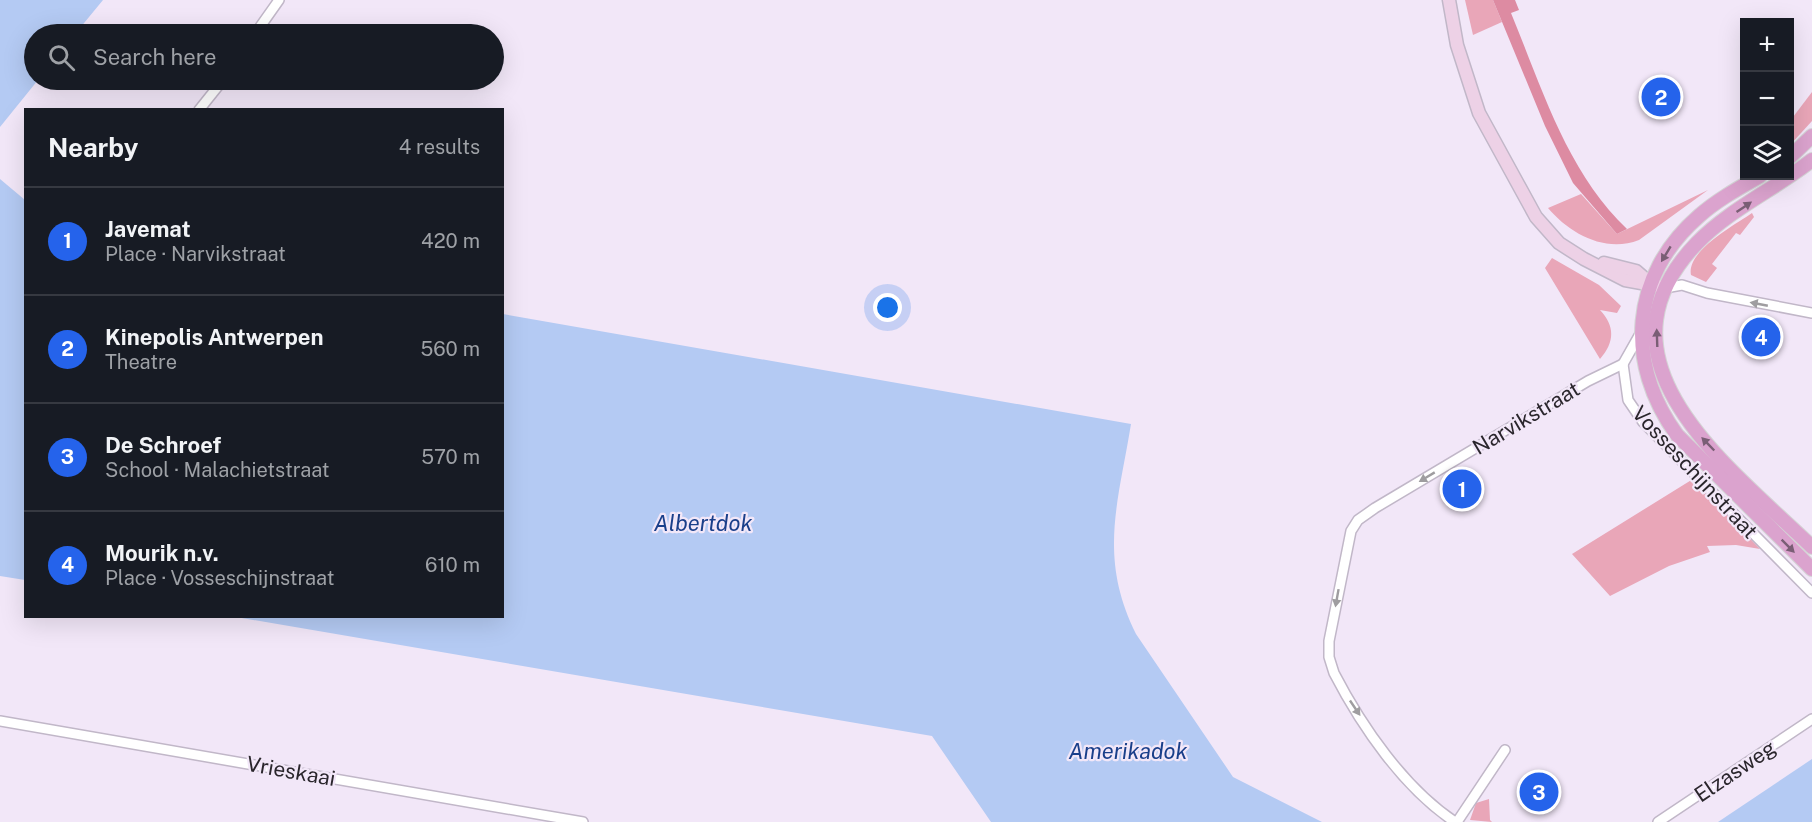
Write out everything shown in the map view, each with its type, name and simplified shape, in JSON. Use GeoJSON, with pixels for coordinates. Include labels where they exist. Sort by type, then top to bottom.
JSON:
{"type":"FeatureCollection","features":[{"type":"Feature","properties":{"kind":"main road"},"geometry":{"type":"LineString","coordinates":[[1794,153],[1812,136]]}},
{"type":"Feature","properties":{"kind":"main road"},"geometry":{"type":"LineString","coordinates":[[1812,160],[1708,232],[1688,253],[1665,288],[1656,323],[1659,362],[1666,387],[1698,434],[1812,547]]}},
{"type":"Feature","properties":{"kind":"main road"},"geometry":{"type":"LineString","coordinates":[[1753,180],[1716,203],[1693,221],[1671,247],[1651,284],[1640,334],[1646,373],[1666,419],[1677,435],[1812,569]]}},
{"type":"Feature","properties":{"kind":"street"},"geometry":{"type":"LineString","coordinates":[[262,24],[279,0]]}},
{"type":"Feature","properties":{"kind":"street"},"geometry":{"type":"LineString","coordinates":[[1449,0],[1457,45],[1479,113],[1543,227],[1559,243],[1584,259],[1636,271],[1651,284],[1665,288],[1682,285],[1707,293],[1812,313]]}},
{"type":"Feature","properties":{"kind":"street"},"geometry":{"type":"LineString","coordinates":[[201,108],[215,90]]}},
{"type":"Feature","properties":{"kind":"street"},"geometry":{"type":"LineString","coordinates":[[1623,364],[1640,334]]}},
{"type":"Feature","properties":{"kind":"street","name":"Narvikstraat"},"geometry":{"type":"LineString","coordinates":[[1456,822],[1418,794],[1401,776],[1334,673],[1329,642],[1348,540],[1358,520],[1375,508],[1588,381],[1623,364]]}},
{"type":"Feature","properties":{"kind":"street","name":"Vosseschijnstraat"},"geometry":{"type":"LineString","coordinates":[[1623,364],[1632,409],[1812,593]]}},
{"type":"Feature","properties":{"kind":"street","name":"Elzasweg"},"geometry":{"type":"LineString","coordinates":[[1658,822],[1812,719]]}},
{"type":"Feature","properties":{"kind":"street","name":"Vrieskaai"},"geometry":{"type":"LineString","coordinates":[[0,721],[583,822]]}},
{"type":"Feature","properties":{"kind":"street"},"geometry":{"type":"LineString","coordinates":[[1456,822],[1505,750]]}},
{"type":"Feature","properties":{"kind":"shaded area"},"geometry":{"type":"Polygon","coordinates":[[[1465,0],[1493,0],[1502,22],[1473,35],[1465,0]]]}},
{"type":"Feature","properties":{"kind":"shaded area"},"geometry":{"type":"Polygon","coordinates":[[[1493,0],[1515,0],[1519,10],[1511,13],[1558,128],[1588,182],[1627,229],[1617,234],[1573,183],[1545,126],[1493,0]]]}},
{"type":"Feature","properties":{"kind":"shaded area"},"geometry":{"type":"Polygon","coordinates":[[[1812,92],[1812,121],[1794,141],[1794,116],[1812,92]]]}},
{"type":"Feature","properties":{"kind":"shaded area"},"geometry":{"type":"Polygon","coordinates":[[[1708,190],[1639,240],[1626,243],[1614,244],[1589,239],[1567,226],[1548,208],[1581,194],[1617,234],[1708,190]]]}},
{"type":"Feature","properties":{"kind":"shaded area"},"geometry":{"type":"Polygon","coordinates":[[[1752,213],[1754,217],[1740,235],[1736,233],[1712,264],[1717,268],[1706,282],[1691,275],[1691,266],[1704,248],[1752,213]]]}},
{"type":"Feature","properties":{"kind":"shaded area"},"geometry":{"type":"Polygon","coordinates":[[[1552,258],[1599,285],[1621,306],[1617,313],[1600,310],[1611,328],[1611,340],[1600,359],[1545,268],[1552,258]]]}},
{"type":"Feature","properties":{"kind":"shaded area"},"geometry":{"type":"Polygon","coordinates":[[[1693,479],[1760,549],[1736,545],[1707,546],[1710,552],[1669,566],[1610,596],[1572,554],[1693,479]]]}},
{"type":"Feature","properties":{"kind":"shaded area"},"geometry":{"type":"Polygon","coordinates":[[[1489,799],[1492,822],[1470,820],[1476,803],[1489,799]]]}},
{"type":"Feature","properties":{"kind":"water"},"geometry":{"type":"Polygon","coordinates":[[[0,0],[103,0],[83,24],[24,24],[24,90],[30,90],[0,127],[0,0]]]}},
{"type":"Feature","properties":{"kind":"water"},"geometry":{"type":"Polygon","coordinates":[[[0,179],[24,199],[24,580],[0,576],[0,179]]]}},
{"type":"Feature","properties":{"kind":"water","name":"Albertdok"},"geometry":{"type":"Polygon","coordinates":[[[504,314],[1131,424],[1117,505],[1114,555],[1117,580],[1124,606],[1136,634],[1233,777],[1322,822],[991,822],[932,736],[242,618],[504,618],[504,314]]]}},
{"type":"Feature","properties":{"kind":"water"},"geometry":{"type":"Polygon","coordinates":[[[1812,759],[1812,822],[1718,822],[1812,759]]]}},
{"type":"Feature","properties":{"kind":"place","name":"Kinepolis Antwerpen"},"geometry":{"type":"Point","coordinates":[1661,97]}},
{"type":"Feature","properties":{"kind":"place","name":"Mourik n.v."},"geometry":{"type":"Point","coordinates":[1761,337]}},
{"type":"Feature","properties":{"kind":"place","name":"Javemat"},"geometry":{"type":"Point","coordinates":[1462,489]}},
{"type":"Feature","properties":{"kind":"place","name":"De Schroef"},"geometry":{"type":"Point","coordinates":[1539,792]}},
{"type":"Feature","properties":{"kind":"water label","name":"Amerikadok"},"geometry":{"type":"Point","coordinates":[1128,751]}}]}
